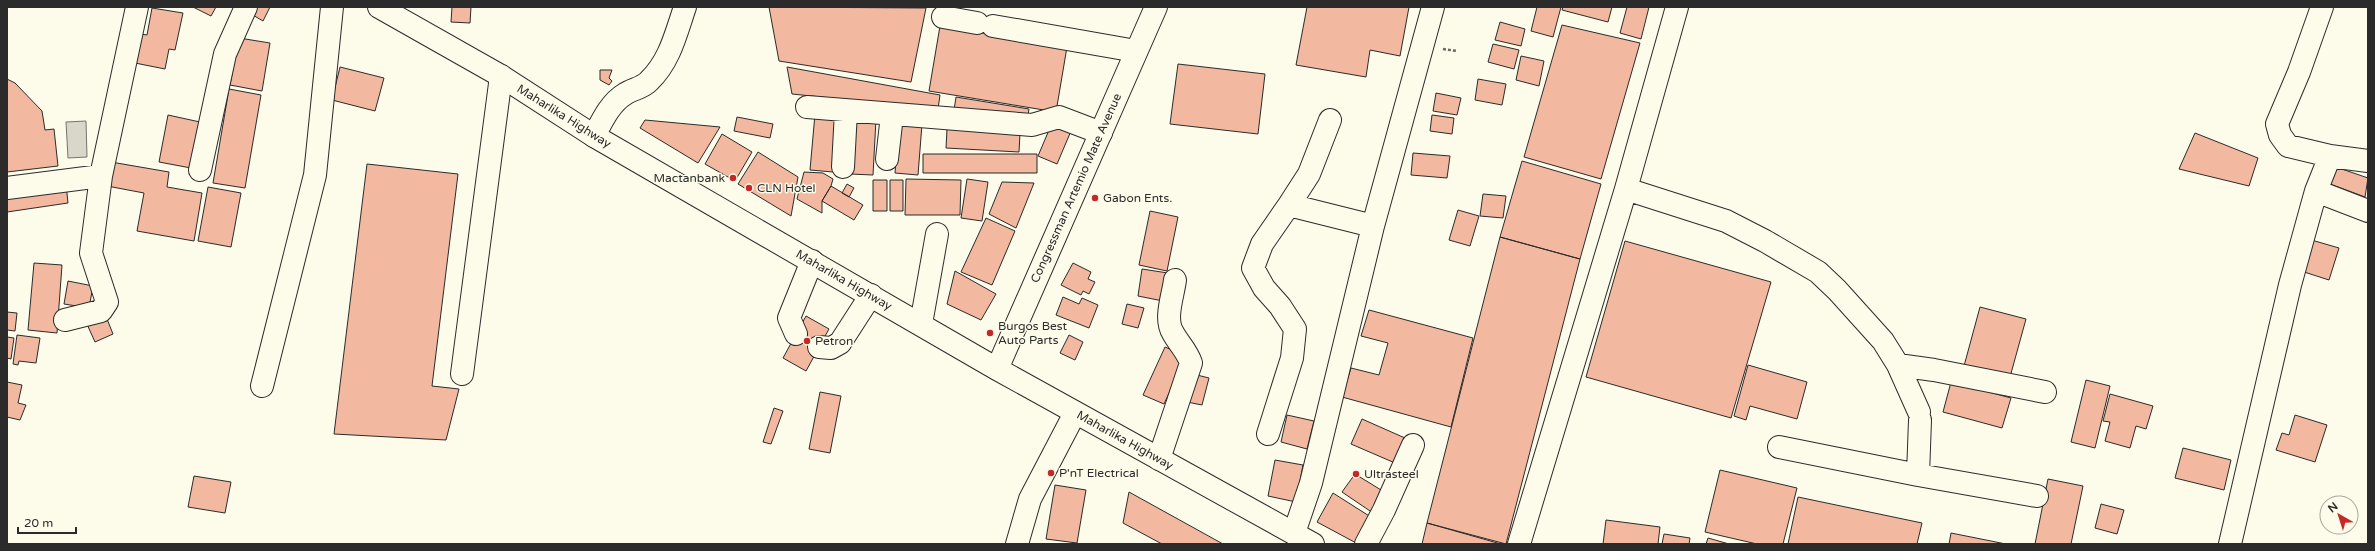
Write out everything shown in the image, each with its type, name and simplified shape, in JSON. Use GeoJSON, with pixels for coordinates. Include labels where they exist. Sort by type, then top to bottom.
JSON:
{"type":"FeatureCollection","features":[{"type":"Feature","properties":{"kind":"street"},"geometry":{"type":"LineString","coordinates":[[65,320],[101,311],[107,302],[91,253],[100,176],[137,7]]}},
{"type":"Feature","properties":{"kind":"street"},"geometry":{"type":"LineString","coordinates":[[200,170],[225,54],[246,7]]}},
{"type":"Feature","properties":{"kind":"street"},"geometry":{"type":"LineString","coordinates":[[262,386],[315,175],[324,102],[332,7]]}},
{"type":"Feature","properties":{"kind":"street","name":"Maharlika Highway"},"geometry":{"type":"LineString","coordinates":[[379,7],[501,76],[594,136],[997,369],[1313,544]]}},
{"type":"Feature","properties":{"kind":"street"},"geometry":{"type":"LineString","coordinates":[[594,136],[610,106],[624,94],[648,83],[659,72],[668,56],[685,7]]}},
{"type":"Feature","properties":{"kind":"street","name":"Congressman Artemio Mate Avenue"},"geometry":{"type":"LineString","coordinates":[[997,369],[1156,7]]}},
{"type":"Feature","properties":{"kind":"street"},"geometry":{"type":"LineString","coordinates":[[1294,533],[1311,483],[1373,226],[1433,7]]}},
{"type":"Feature","properties":{"kind":"street"},"geometry":{"type":"LineString","coordinates":[[1519,544],[1626,189],[1677,7]]}},
{"type":"Feature","properties":{"kind":"street"},"geometry":{"type":"LineString","coordinates":[[2322,7],[2278,124],[2280,135],[2288,146],[2330,156],[2368,161]]}},
{"type":"Feature","properties":{"kind":"street"},"geometry":{"type":"LineString","coordinates":[[943,17],[1136,51]]}},
{"type":"Feature","properties":{"kind":"street"},"geometry":{"type":"LineString","coordinates":[[462,374],[501,76]]}},
{"type":"Feature","properties":{"kind":"street"},"geometry":{"type":"LineString","coordinates":[[807,107],[1032,125],[1059,117],[1101,133]]}},
{"type":"Feature","properties":{"kind":"street"},"geometry":{"type":"LineString","coordinates":[[843,167],[846,111]]}},
{"type":"Feature","properties":{"kind":"street"},"geometry":{"type":"LineString","coordinates":[[887,159],[892,115]]}},
{"type":"Feature","properties":{"kind":"street"},"geometry":{"type":"LineString","coordinates":[[1268,434],[1292,358],[1295,329],[1280,306],[1264,288],[1253,268],[1262,244],[1309,174],[1330,120]]}},
{"type":"Feature","properties":{"kind":"street"},"geometry":{"type":"LineString","coordinates":[[2230,544],[2290,285],[2316,191],[2330,156]]}},
{"type":"Feature","properties":{"kind":"street"},"geometry":{"type":"LineString","coordinates":[[7,188],[100,176]]}},
{"type":"Feature","properties":{"kind":"street"},"geometry":{"type":"LineString","coordinates":[[1626,189],[1726,221],[1765,241],[1818,272],[1863,318],[1883,342],[1898,365],[1920,416],[1918,475]]}},
{"type":"Feature","properties":{"kind":"street"},"geometry":{"type":"LineString","coordinates":[[2316,191],[2368,210]]}},
{"type":"Feature","properties":{"kind":"street"},"geometry":{"type":"LineString","coordinates":[[1289,205],[1373,226]]}},
{"type":"Feature","properties":{"kind":"street"},"geometry":{"type":"LineString","coordinates":[[921,324],[937,234]]}},
{"type":"Feature","properties":{"kind":"street"},"geometry":{"type":"LineString","coordinates":[[796,334],[789,318],[812,261]]}},
{"type":"Feature","properties":{"kind":"street"},"geometry":{"type":"LineString","coordinates":[[1158,459],[1190,363],[1187,353],[1172,332],[1169,316],[1175,280]]}},
{"type":"Feature","properties":{"kind":"street"},"geometry":{"type":"LineString","coordinates":[[819,347],[831,348],[840,343],[871,295]]}},
{"type":"Feature","properties":{"kind":"street"},"geometry":{"type":"LineString","coordinates":[[1898,365],[1934,370],[2045,392]]}},
{"type":"Feature","properties":{"kind":"street"},"geometry":{"type":"LineString","coordinates":[[1017,544],[1030,499],[1075,413]]}},
{"type":"Feature","properties":{"kind":"street"},"geometry":{"type":"LineString","coordinates":[[1366,544],[1384,510],[1414,445]]}},
{"type":"Feature","properties":{"kind":"street"},"geometry":{"type":"LineString","coordinates":[[1779,447],[1918,475],[2037,496]]}},
{"type":"Feature","properties":{"kind":"shaded area"},"geometry":{"type":"Polygon","coordinates":[[[86,121],[87,157],[68,158],[66,122],[86,121]]]}},
{"type":"Feature","properties":{"kind":"building"},"geometry":{"type":"Polygon","coordinates":[[[193,7],[216,7],[211,16],[193,7]]]}},
{"type":"Feature","properties":{"kind":"building"},"geometry":{"type":"Polygon","coordinates":[[[248,7],[270,7],[263,21],[246,11],[248,7]]]}},
{"type":"Feature","properties":{"kind":"building"},"geometry":{"type":"Polygon","coordinates":[[[452,7],[471,7],[470,23],[451,22],[452,7]]]}},
{"type":"Feature","properties":{"kind":"building"},"geometry":{"type":"Polygon","coordinates":[[[769,7],[926,8],[911,82],[779,61],[769,7]]]}},
{"type":"Feature","properties":{"kind":"building"},"geometry":{"type":"Polygon","coordinates":[[[1307,7],[1409,7],[1400,56],[1370,50],[1366,77],[1296,65],[1307,7]]]}},
{"type":"Feature","properties":{"kind":"building"},"geometry":{"type":"Polygon","coordinates":[[[1537,7],[1561,7],[1553,37],[1531,31],[1537,7]]]}},
{"type":"Feature","properties":{"kind":"building"},"geometry":{"type":"Polygon","coordinates":[[[1563,7],[1612,7],[1608,22],[1562,10],[1563,7]]]}},
{"type":"Feature","properties":{"kind":"building"},"geometry":{"type":"Polygon","coordinates":[[[1627,7],[1649,7],[1641,39],[1620,33],[1627,7]]]}},
{"type":"Feature","properties":{"kind":"building"},"geometry":{"type":"Polygon","coordinates":[[[152,8],[183,13],[175,50],[169,49],[165,69],[135,63],[141,34],[147,35],[152,8]]]}},
{"type":"Feature","properties":{"kind":"building"},"geometry":{"type":"Polygon","coordinates":[[[1500,22],[1525,29],[1521,46],[1495,40],[1500,22]]]}},
{"type":"Feature","properties":{"kind":"building"},"geometry":{"type":"Polygon","coordinates":[[[1562,25],[1640,43],[1601,179],[1524,157],[1562,25]]]}},
{"type":"Feature","properties":{"kind":"building"},"geometry":{"type":"Polygon","coordinates":[[[940,26],[1067,47],[1056,112],[929,91],[940,26]]]}},
{"type":"Feature","properties":{"kind":"building"},"geometry":{"type":"Polygon","coordinates":[[[239,38],[270,43],[262,91],[230,85],[239,38]]]}},
{"type":"Feature","properties":{"kind":"building"},"geometry":{"type":"Polygon","coordinates":[[[1493,44],[1519,50],[1514,69],[1488,62],[1493,44]]]}},
{"type":"Feature","properties":{"kind":"building"},"geometry":{"type":"Polygon","coordinates":[[[1521,56],[1544,61],[1539,86],[1516,80],[1521,56]]]}},
{"type":"Feature","properties":{"kind":"building"},"geometry":{"type":"Polygon","coordinates":[[[1178,64],[1265,74],[1258,134],[1170,124],[1178,64]]]}},
{"type":"Feature","properties":{"kind":"building"},"geometry":{"type":"Polygon","coordinates":[[[340,67],[384,78],[375,111],[332,100],[340,67]]]}},
{"type":"Feature","properties":{"kind":"building"},"geometry":{"type":"Polygon","coordinates":[[[787,67],[940,95],[938,109],[792,94],[787,67]]]}},
{"type":"Feature","properties":{"kind":"building"},"geometry":{"type":"Polygon","coordinates":[[[600,70],[612,70],[609,78],[612,81],[609,85],[600,80],[600,70]]]}},
{"type":"Feature","properties":{"kind":"building"},"geometry":{"type":"Polygon","coordinates":[[[7,79],[15,83],[42,111],[45,130],[54,129],[58,166],[7,172],[7,79]]]}},
{"type":"Feature","properties":{"kind":"building"},"geometry":{"type":"Polygon","coordinates":[[[1478,79],[1506,84],[1502,105],[1475,100],[1478,79]]]}},
{"type":"Feature","properties":{"kind":"building"},"geometry":{"type":"Polygon","coordinates":[[[229,89],[261,95],[245,188],[213,183],[229,89]]]}},
{"type":"Feature","properties":{"kind":"building"},"geometry":{"type":"Polygon","coordinates":[[[1436,93],[1461,98],[1457,115],[1433,111],[1436,93]]]}},
{"type":"Feature","properties":{"kind":"building"},"geometry":{"type":"Polygon","coordinates":[[[956,97],[1029,109],[1027,121],[954,110],[956,97]]]}},
{"type":"Feature","properties":{"kind":"building"},"geometry":{"type":"Polygon","coordinates":[[[815,114],[838,116],[833,172],[810,170],[815,114]]]}},
{"type":"Feature","properties":{"kind":"building"},"geometry":{"type":"Polygon","coordinates":[[[168,115],[200,122],[191,168],[159,162],[168,115]]]}},
{"type":"Feature","properties":{"kind":"building"},"geometry":{"type":"Polygon","coordinates":[[[1432,115],[1454,118],[1452,134],[1430,131],[1432,115]]]}},
{"type":"Feature","properties":{"kind":"building"},"geometry":{"type":"Polygon","coordinates":[[[737,117],[773,124],[770,138],[734,131],[737,117]]]}},
{"type":"Feature","properties":{"kind":"building"},"geometry":{"type":"Polygon","coordinates":[[[853,118],[876,119],[873,175],[850,174],[853,118]]]}},
{"type":"Feature","properties":{"kind":"building"},"geometry":{"type":"Polygon","coordinates":[[[645,120],[720,127],[698,163],[640,128],[645,120]]]}},
{"type":"Feature","properties":{"kind":"building"},"geometry":{"type":"Polygon","coordinates":[[[899,123],[922,124],[918,175],[895,173],[899,123]]]}},
{"type":"Feature","properties":{"kind":"building"},"geometry":{"type":"Polygon","coordinates":[[[1052,123],[1071,131],[1057,164],[1038,156],[1052,123]]]}},
{"type":"Feature","properties":{"kind":"building"},"geometry":{"type":"Polygon","coordinates":[[[947,129],[1020,133],[1019,152],[946,148],[947,129]]]}},
{"type":"Feature","properties":{"kind":"building"},"geometry":{"type":"Polygon","coordinates":[[[2195,133],[2258,158],[2249,186],[2179,169],[2195,133]]]}},
{"type":"Feature","properties":{"kind":"building"},"geometry":{"type":"Polygon","coordinates":[[[722,134],[752,152],[735,181],[705,164],[722,134]]]}},
{"type":"Feature","properties":{"kind":"building"},"geometry":{"type":"Polygon","coordinates":[[[758,152],[798,177],[791,216],[738,184],[758,152]]]}},
{"type":"Feature","properties":{"kind":"building"},"geometry":{"type":"Polygon","coordinates":[[[1413,153],[1450,156],[1447,178],[1411,175],[1413,153]]]}},
{"type":"Feature","properties":{"kind":"building"},"geometry":{"type":"Polygon","coordinates":[[[923,154],[1037,154],[1037,173],[923,173],[923,154]]]}},
{"type":"Feature","properties":{"kind":"building"},"geometry":{"type":"Polygon","coordinates":[[[1522,161],[1601,184],[1580,259],[1500,237],[1522,161]]]}},
{"type":"Feature","properties":{"kind":"building"},"geometry":{"type":"Polygon","coordinates":[[[111,162],[169,172],[167,187],[202,193],[194,241],[137,231],[144,193],[107,186],[111,162]]]}},
{"type":"Feature","properties":{"kind":"building"},"geometry":{"type":"Polygon","coordinates":[[[367,164],[458,174],[432,386],[459,389],[446,440],[334,434],[367,164]]]}},
{"type":"Feature","properties":{"kind":"building"},"geometry":{"type":"Polygon","coordinates":[[[2336,167],[2368,178],[2365,197],[2330,184],[2336,167]]]}},
{"type":"Feature","properties":{"kind":"building"},"geometry":{"type":"Polygon","coordinates":[[[804,172],[823,173],[833,179],[831,186],[822,201],[822,213],[797,199],[804,172]]]}},
{"type":"Feature","properties":{"kind":"building"},"geometry":{"type":"Polygon","coordinates":[[[906,179],[961,180],[960,215],[905,215],[906,179]]]}},
{"type":"Feature","properties":{"kind":"building"},"geometry":{"type":"Polygon","coordinates":[[[967,179],[988,182],[982,221],[961,218],[967,179]]]}},
{"type":"Feature","properties":{"kind":"building"},"geometry":{"type":"Polygon","coordinates":[[[873,180],[887,180],[887,211],[873,211],[873,180]]]}},
{"type":"Feature","properties":{"kind":"building"},"geometry":{"type":"Polygon","coordinates":[[[890,180],[903,180],[903,211],[890,211],[890,180]]]}},
{"type":"Feature","properties":{"kind":"building"},"geometry":{"type":"Polygon","coordinates":[[[1002,182],[1034,183],[1016,228],[989,214],[1002,182]]]}},
{"type":"Feature","properties":{"kind":"building"},"geometry":{"type":"Polygon","coordinates":[[[66,184],[68,203],[7,212],[7,193],[66,184]]]}},
{"type":"Feature","properties":{"kind":"building"},"geometry":{"type":"Polygon","coordinates":[[[847,184],[854,188],[849,197],[842,193],[847,184]]]}},
{"type":"Feature","properties":{"kind":"building"},"geometry":{"type":"Polygon","coordinates":[[[831,186],[863,205],[854,220],[822,201],[831,186]]]}},
{"type":"Feature","properties":{"kind":"building"},"geometry":{"type":"Polygon","coordinates":[[[208,187],[241,193],[231,247],[198,241],[208,187]]]}},
{"type":"Feature","properties":{"kind":"building"},"geometry":{"type":"Polygon","coordinates":[[[1483,194],[1506,196],[1503,218],[1480,216],[1483,194]]]}},
{"type":"Feature","properties":{"kind":"building"},"geometry":{"type":"Polygon","coordinates":[[[1458,210],[1479,216],[1470,246],[1449,240],[1458,210]]]}},
{"type":"Feature","properties":{"kind":"building"},"geometry":{"type":"Polygon","coordinates":[[[1150,211],[1178,217],[1167,271],[1139,265],[1150,211]]]}},
{"type":"Feature","properties":{"kind":"building"},"geometry":{"type":"Polygon","coordinates":[[[986,218],[1015,231],[992,285],[961,272],[986,218]]]}},
{"type":"Feature","properties":{"kind":"building"},"geometry":{"type":"Polygon","coordinates":[[[1500,237],[1580,259],[1506,544],[1427,523],[1500,237]]]}},
{"type":"Feature","properties":{"kind":"building"},"geometry":{"type":"Polygon","coordinates":[[[2308,239],[2339,248],[2329,280],[2298,270],[2308,239]]]}},
{"type":"Feature","properties":{"kind":"building"},"geometry":{"type":"Polygon","coordinates":[[[1625,241],[1771,282],[1731,418],[1586,377],[1625,241]]]}},
{"type":"Feature","properties":{"kind":"building"},"geometry":{"type":"Polygon","coordinates":[[[34,263],[62,265],[57,333],[28,330],[34,263]]]}},
{"type":"Feature","properties":{"kind":"building"},"geometry":{"type":"Polygon","coordinates":[[[1073,263],[1091,272],[1088,279],[1095,282],[1089,294],[1083,291],[1081,295],[1061,285],[1073,263]]]}},
{"type":"Feature","properties":{"kind":"building"},"geometry":{"type":"Polygon","coordinates":[[[1142,269],[1168,273],[1163,301],[1138,296],[1142,269]]]}},
{"type":"Feature","properties":{"kind":"building"},"geometry":{"type":"Polygon","coordinates":[[[955,271],[996,294],[981,320],[947,304],[955,271]]]}},
{"type":"Feature","properties":{"kind":"building"},"geometry":{"type":"Polygon","coordinates":[[[68,281],[93,286],[89,308],[64,304],[68,281]]]}},
{"type":"Feature","properties":{"kind":"building"},"geometry":{"type":"Polygon","coordinates":[[[1063,297],[1079,304],[1082,298],[1098,305],[1089,328],[1056,315],[1063,297]]]}},
{"type":"Feature","properties":{"kind":"building"},"geometry":{"type":"Polygon","coordinates":[[[1127,304],[1144,308],[1138,328],[1122,324],[1127,304]]]}},
{"type":"Feature","properties":{"kind":"building"},"geometry":{"type":"Polygon","coordinates":[[[1980,307],[2026,319],[2010,377],[1964,366],[1980,307]]]}},
{"type":"Feature","properties":{"kind":"building"},"geometry":{"type":"Polygon","coordinates":[[[1369,310],[1473,338],[1451,427],[1342,397],[1351,368],[1379,375],[1388,343],[1361,336],[1369,310]]]}},
{"type":"Feature","properties":{"kind":"building"},"geometry":{"type":"Polygon","coordinates":[[[7,312],[17,313],[15,331],[7,330],[7,312]]]}},
{"type":"Feature","properties":{"kind":"building"},"geometry":{"type":"Polygon","coordinates":[[[105,314],[113,334],[95,342],[86,322],[105,314]]]}},
{"type":"Feature","properties":{"kind":"building","name":"Petron"},"geometry":{"type":"Polygon","coordinates":[[[806,316],[829,329],[806,371],[783,358],[806,316]]]}},
{"type":"Feature","properties":{"kind":"building"},"geometry":{"type":"Polygon","coordinates":[[[17,335],[40,338],[36,363],[19,361],[18,365],[13,364],[17,335]]]}},
{"type":"Feature","properties":{"kind":"building"},"geometry":{"type":"Polygon","coordinates":[[[1069,335],[1083,342],[1075,360],[1060,353],[1069,335]]]}},
{"type":"Feature","properties":{"kind":"building"},"geometry":{"type":"Polygon","coordinates":[[[7,337],[14,338],[11,359],[7,358],[7,337]]]}},
{"type":"Feature","properties":{"kind":"building"},"geometry":{"type":"Polygon","coordinates":[[[1165,347],[1186,356],[1164,404],[1143,395],[1165,347]]]}},
{"type":"Feature","properties":{"kind":"building"},"geometry":{"type":"Polygon","coordinates":[[[1748,365],[1807,382],[1797,419],[1750,406],[1746,420],[1734,416],[1748,365]]]}},
{"type":"Feature","properties":{"kind":"building"},"geometry":{"type":"Polygon","coordinates":[[[1189,373],[1209,378],[1202,405],[1182,401],[1189,373]]]}},
{"type":"Feature","properties":{"kind":"building"},"geometry":{"type":"Polygon","coordinates":[[[2086,380],[2110,386],[2095,448],[2071,442],[2086,380]]]}},
{"type":"Feature","properties":{"kind":"building"},"geometry":{"type":"Polygon","coordinates":[[[7,382],[22,385],[18,403],[26,405],[20,420],[7,417],[7,382]]]}},
{"type":"Feature","properties":{"kind":"building"},"geometry":{"type":"Polygon","coordinates":[[[1951,382],[2011,398],[2002,428],[1943,412],[1951,382]]]}},
{"type":"Feature","properties":{"kind":"building"},"geometry":{"type":"Polygon","coordinates":[[[820,392],[841,396],[830,453],[809,449],[820,392]]]}},
{"type":"Feature","properties":{"kind":"building"},"geometry":{"type":"Polygon","coordinates":[[[2110,394],[2153,406],[2146,429],[2136,426],[2130,448],[2105,441],[2110,422],[2103,421],[2110,394]]]}},
{"type":"Feature","properties":{"kind":"building"},"geometry":{"type":"Polygon","coordinates":[[[774,408],[783,411],[771,444],[763,442],[774,408]]]}},
{"type":"Feature","properties":{"kind":"building"},"geometry":{"type":"Polygon","coordinates":[[[1287,415],[1314,421],[1307,449],[1281,442],[1287,415]]]}},
{"type":"Feature","properties":{"kind":"building"},"geometry":{"type":"Polygon","coordinates":[[[2295,415],[2327,425],[2315,462],[2276,450],[2282,433],[2289,435],[2295,415]]]}},
{"type":"Feature","properties":{"kind":"building"},"geometry":{"type":"Polygon","coordinates":[[[1362,419],[1405,438],[1395,463],[1351,444],[1362,419]]]}},
{"type":"Feature","properties":{"kind":"building"},"geometry":{"type":"Polygon","coordinates":[[[2183,448],[2231,460],[2224,490],[2175,478],[2183,448]]]}},
{"type":"Feature","properties":{"kind":"building"},"geometry":{"type":"Polygon","coordinates":[[[1275,460],[1303,465],[1296,502],[1268,496],[1275,460]]]}},
{"type":"Feature","properties":{"kind":"building"},"geometry":{"type":"Polygon","coordinates":[[[1720,470],[1797,488],[1783,544],[1757,544],[1705,532],[1720,470]]]}},
{"type":"Feature","properties":{"kind":"building"},"geometry":{"type":"Polygon","coordinates":[[[1355,474],[1386,493],[1373,513],[1342,492],[1355,474]]]}},
{"type":"Feature","properties":{"kind":"building"},"geometry":{"type":"Polygon","coordinates":[[[194,476],[231,482],[225,513],[188,507],[194,476]]]}},
{"type":"Feature","properties":{"kind":"building"},"geometry":{"type":"Polygon","coordinates":[[[2048,479],[2083,486],[2071,544],[2035,544],[2048,479]]]}},
{"type":"Feature","properties":{"kind":"building"},"geometry":{"type":"Polygon","coordinates":[[[1055,485],[1086,490],[1077,543],[1046,539],[1055,485]]]}},
{"type":"Feature","properties":{"kind":"building"},"geometry":{"type":"Polygon","coordinates":[[[1129,492],[1223,544],[1162,544],[1123,523],[1129,492]]]}},
{"type":"Feature","properties":{"kind":"building"},"geometry":{"type":"Polygon","coordinates":[[[1333,493],[1374,519],[1358,544],[1317,522],[1333,493]]]}},
{"type":"Feature","properties":{"kind":"building"},"geometry":{"type":"Polygon","coordinates":[[[1798,497],[1922,523],[1917,544],[1788,544],[1798,497]]]}},
{"type":"Feature","properties":{"kind":"building"},"geometry":{"type":"Polygon","coordinates":[[[2101,504],[2124,510],[2117,534],[2095,528],[2101,504]]]}},
{"type":"Feature","properties":{"kind":"building"},"geometry":{"type":"Polygon","coordinates":[[[1606,520],[1660,527],[1658,544],[1603,544],[1606,520]]]}},
{"type":"Feature","properties":{"kind":"building"},"geometry":{"type":"Polygon","coordinates":[[[1427,523],[1501,544],[1422,544],[1427,523]]]}},
{"type":"Feature","properties":{"kind":"building"},"geometry":{"type":"Polygon","coordinates":[[[1951,533],[2006,544],[1949,544],[1951,533]]]}},
{"type":"Feature","properties":{"kind":"building"},"geometry":{"type":"Polygon","coordinates":[[[1664,534],[1690,538],[1689,544],[1662,544],[1664,534]]]}},
{"type":"Feature","properties":{"kind":"building"},"geometry":{"type":"Polygon","coordinates":[[[1708,538],[1729,544],[1706,544],[1708,538]]]}},
{"type":"Feature","properties":{"kind":"place","name":"Mactanbank"},"geometry":{"type":"Point","coordinates":[733,178]}},
{"type":"Feature","properties":{"kind":"place","name":"CLN Hotel"},"geometry":{"type":"Point","coordinates":[749,188]}},
{"type":"Feature","properties":{"kind":"place","name":"Gabon Ents."},"geometry":{"type":"Point","coordinates":[1095,198]}},
{"type":"Feature","properties":{"kind":"place","name":"Burgos Best Auto Parts"},"geometry":{"type":"Point","coordinates":[990,333]}},
{"type":"Feature","properties":{"kind":"place","name":"Petron"},"geometry":{"type":"Point","coordinates":[807,341]}},
{"type":"Feature","properties":{"kind":"place","name":"P'nT Electrical"},"geometry":{"type":"Point","coordinates":[1051,473]}},
{"type":"Feature","properties":{"kind":"place","name":"Ultrasteel"},"geometry":{"type":"Point","coordinates":[1356,474]}}]}
